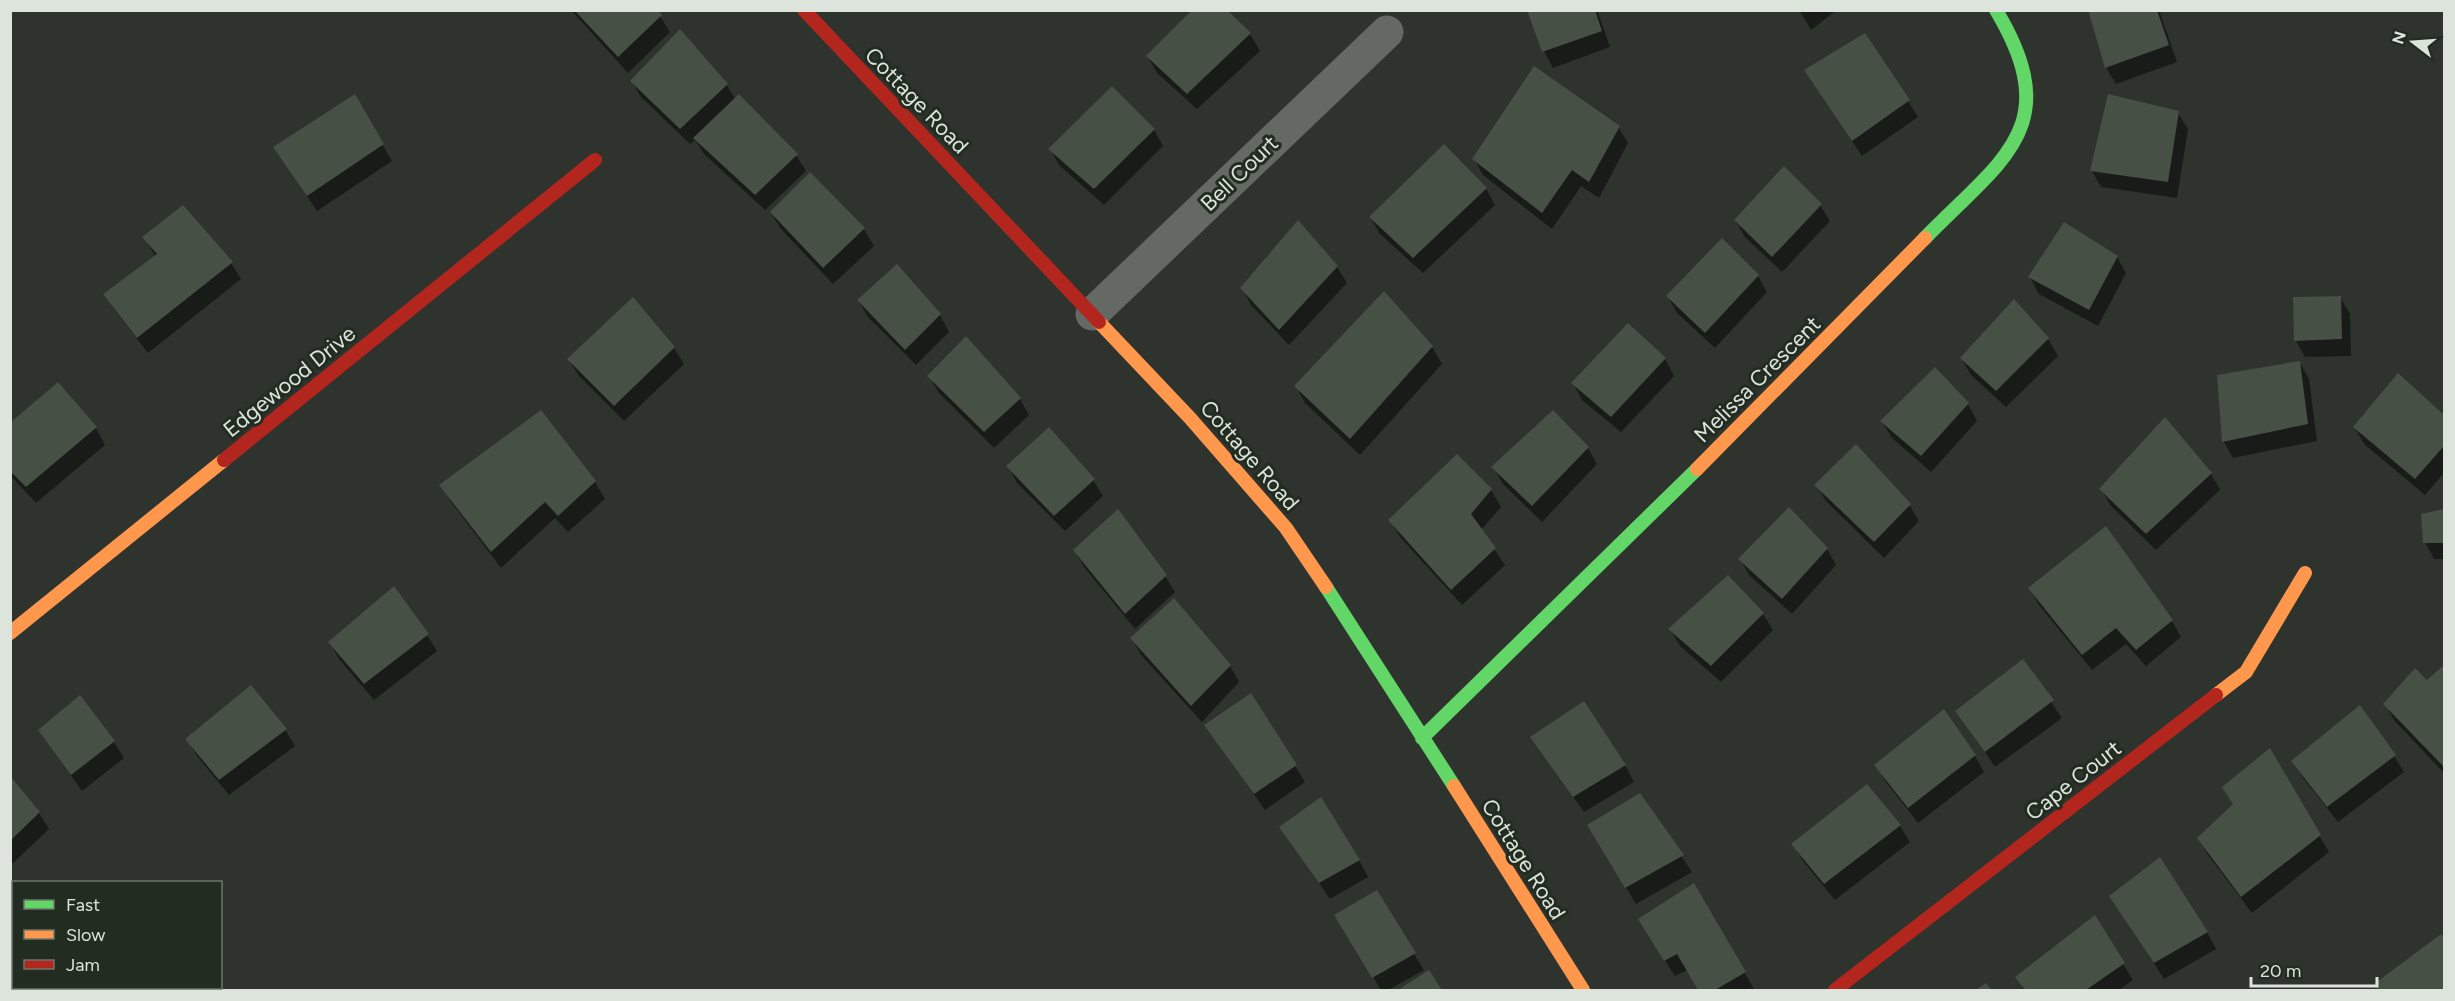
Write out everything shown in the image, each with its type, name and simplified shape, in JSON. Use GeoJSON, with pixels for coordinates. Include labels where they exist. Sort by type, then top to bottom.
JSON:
{"type":"FeatureCollection","features":[{"type":"Feature","properties":{"kind":"street","name":"Cottage Road"},"geometry":{"type":"LineString","coordinates":[[804,10],[1190,418],[1286,528],[1366,647],[1583,990]]}},
{"type":"Feature","properties":{"kind":"street","name":"Melissa Crescent"},"geometry":{"type":"LineString","coordinates":[[1422,738],[1746,421],[1999,164],[2021,134],[2026,116],[2028,94],[2025,76],[2015,47],[1996,10]]}},
{"type":"Feature","properties":{"kind":"street","name":"Bell Court"},"geometry":{"type":"LineString","coordinates":[[1092,314],[1387,32]]}},
{"type":"Feature","properties":{"kind":"street","name":"Edgewood Drive"},"geometry":{"type":"LineString","coordinates":[[10,633],[595,160]]}},
{"type":"Feature","properties":{"kind":"street","name":"Cape Court"},"geometry":{"type":"LineString","coordinates":[[1835,990],[2246,672],[2305,573]]}},
{"type":"Feature","properties":{"kind":"building"},"geometry":{"type":"Polygon","coordinates":[[[574,10],[658,10],[662,15],[618,57],[574,10]]]}},
{"type":"Feature","properties":{"kind":"building"},"geometry":{"type":"Polygon","coordinates":[[[1192,10],[1227,10],[1251,33],[1187,94],[1146,56],[1192,10]]]}},
{"type":"Feature","properties":{"kind":"building"},"geometry":{"type":"Polygon","coordinates":[[[1527,10],[1595,10],[1602,31],[1542,52],[1527,10]]]}},
{"type":"Feature","properties":{"kind":"building"},"geometry":{"type":"Polygon","coordinates":[[[2088,10],[2157,10],[2169,45],[2105,68],[2088,10]]]}},
{"type":"Feature","properties":{"kind":"building"},"geometry":{"type":"Polygon","coordinates":[[[680,29],[728,84],[680,129],[630,81],[680,29]]]}},
{"type":"Feature","properties":{"kind":"building"},"geometry":{"type":"Polygon","coordinates":[[[1865,33],[1910,100],[1852,141],[1804,70],[1865,33]]]}},
{"type":"Feature","properties":{"kind":"building"},"geometry":{"type":"Polygon","coordinates":[[[1534,66],[1620,126],[1589,182],[1572,170],[1542,213],[1472,159],[1534,66]]]}},
{"type":"Feature","properties":{"kind":"building"},"geometry":{"type":"Polygon","coordinates":[[[1112,86],[1155,129],[1094,189],[1048,149],[1112,86]]]}},
{"type":"Feature","properties":{"kind":"building"},"geometry":{"type":"Polygon","coordinates":[[[355,94],[384,144],[307,196],[273,147],[355,94]]]}},
{"type":"Feature","properties":{"kind":"building"},"geometry":{"type":"Polygon","coordinates":[[[739,94],[798,154],[755,195],[693,138],[739,94]]]}},
{"type":"Feature","properties":{"kind":"building"},"geometry":{"type":"Polygon","coordinates":[[[2108,94],[2179,111],[2168,182],[2090,171],[2108,94]]]}},
{"type":"Feature","properties":{"kind":"building"},"geometry":{"type":"Polygon","coordinates":[[[1444,144],[1487,188],[1413,258],[1369,217],[1444,144]]]}},
{"type":"Feature","properties":{"kind":"building"},"geometry":{"type":"Polygon","coordinates":[[[1784,166],[1822,204],[1772,257],[1734,220],[1784,166]]]}},
{"type":"Feature","properties":{"kind":"building"},"geometry":{"type":"Polygon","coordinates":[[[810,172],[865,228],[823,268],[770,212],[810,172]]]}},
{"type":"Feature","properties":{"kind":"building"},"geometry":{"type":"Polygon","coordinates":[[[183,205],[233,262],[137,338],[103,294],[157,254],[142,237],[183,205]]]}},
{"type":"Feature","properties":{"kind":"building"},"geometry":{"type":"Polygon","coordinates":[[[1298,220],[1338,266],[1279,330],[1240,288],[1298,220]]]}},
{"type":"Feature","properties":{"kind":"building"},"geometry":{"type":"Polygon","coordinates":[[[2064,222],[2118,256],[2089,310],[2028,277],[2064,222]]]}},
{"type":"Feature","properties":{"kind":"building"},"geometry":{"type":"Polygon","coordinates":[[[1722,238],[1759,275],[1705,333],[1666,296],[1722,238]]]}},
{"type":"Feature","properties":{"kind":"building"},"geometry":{"type":"Polygon","coordinates":[[[897,264],[941,314],[905,350],[857,300],[897,264]]]}},
{"type":"Feature","properties":{"kind":"building"},"geometry":{"type":"Polygon","coordinates":[[[1384,291],[1433,346],[1350,439],[1294,386],[1384,291]]]}},
{"type":"Feature","properties":{"kind":"building"},"geometry":{"type":"Polygon","coordinates":[[[2341,296],[2342,339],[2294,341],[2293,297],[2341,296]]]}},
{"type":"Feature","properties":{"kind":"building"},"geometry":{"type":"Polygon","coordinates":[[[633,297],[675,347],[614,406],[567,359],[633,297]]]}},
{"type":"Feature","properties":{"kind":"building"},"geometry":{"type":"Polygon","coordinates":[[[2014,299],[2049,338],[1996,391],[1960,358],[2014,299]]]}},
{"type":"Feature","properties":{"kind":"building"},"geometry":{"type":"Polygon","coordinates":[[[1628,323],[1666,358],[1611,417],[1571,383],[1628,323]]]}},
{"type":"Feature","properties":{"kind":"building"},"geometry":{"type":"Polygon","coordinates":[[[966,336],[1021,398],[984,432],[927,376],[966,336]]]}},
{"type":"Feature","properties":{"kind":"building"},"geometry":{"type":"Polygon","coordinates":[[[2300,361],[2308,424],[2222,442],[2217,375],[2300,361]]]}},
{"type":"Feature","properties":{"kind":"building"},"geometry":{"type":"Polygon","coordinates":[[[1935,367],[1969,403],[1921,456],[1880,421],[1935,367]]]}},
{"type":"Feature","properties":{"kind":"building"},"geometry":{"type":"Polygon","coordinates":[[[2398,373],[2444,415],[2444,446],[2415,479],[2353,427],[2398,373]]]}},
{"type":"Feature","properties":{"kind":"building"},"geometry":{"type":"Polygon","coordinates":[[[58,382],[97,427],[26,487],[10,471],[10,423],[58,382]]]}},
{"type":"Feature","properties":{"kind":"building"},"geometry":{"type":"Polygon","coordinates":[[[541,410],[596,481],[558,516],[545,502],[491,552],[439,485],[541,410]]]}},
{"type":"Feature","properties":{"kind":"building"},"geometry":{"type":"Polygon","coordinates":[[[1553,410],[1589,447],[1532,506],[1491,467],[1553,410]]]}},
{"type":"Feature","properties":{"kind":"building"},"geometry":{"type":"Polygon","coordinates":[[[2165,417],[2212,473],[2146,534],[2099,489],[2165,417]]]}},
{"type":"Feature","properties":{"kind":"building"},"geometry":{"type":"Polygon","coordinates":[[[1049,427],[1095,479],[1054,516],[1006,466],[1049,427]]]}},
{"type":"Feature","properties":{"kind":"building"},"geometry":{"type":"Polygon","coordinates":[[[1856,444],[1911,504],[1874,542],[1814,485],[1856,444]]]}},
{"type":"Feature","properties":{"kind":"building"},"geometry":{"type":"Polygon","coordinates":[[[1457,454],[1492,489],[1471,514],[1496,548],[1451,590],[1388,520],[1457,454]]]}},
{"type":"Feature","properties":{"kind":"building"},"geometry":{"type":"Polygon","coordinates":[[[1789,507],[1828,548],[1782,599],[1738,559],[1789,507]]]}},
{"type":"Feature","properties":{"kind":"building"},"geometry":{"type":"Polygon","coordinates":[[[1118,509],[1167,575],[1125,614],[1073,550],[1118,509]]]}},
{"type":"Feature","properties":{"kind":"building"},"geometry":{"type":"Polygon","coordinates":[[[2444,509],[2444,543],[2423,543],[2421,514],[2444,509]]]}},
{"type":"Feature","properties":{"kind":"building"},"geometry":{"type":"Polygon","coordinates":[[[2106,526],[2173,620],[2136,650],[2116,628],[2082,655],[2028,588],[2106,526]]]}},
{"type":"Feature","properties":{"kind":"building"},"geometry":{"type":"Polygon","coordinates":[[[1728,575],[1764,613],[1711,666],[1668,629],[1728,575]]]}},
{"type":"Feature","properties":{"kind":"building"},"geometry":{"type":"Polygon","coordinates":[[[394,586],[429,634],[364,684],[328,642],[394,586]]]}},
{"type":"Feature","properties":{"kind":"building"},"geometry":{"type":"Polygon","coordinates":[[[1174,598],[1231,665],[1191,706],[1130,638],[1174,598]]]}},
{"type":"Feature","properties":{"kind":"building"},"geometry":{"type":"Polygon","coordinates":[[[2023,659],[2054,700],[1985,752],[1955,711],[2023,659]]]}},
{"type":"Feature","properties":{"kind":"building"},"geometry":{"type":"Polygon","coordinates":[[[2444,665],[2443,766],[2383,704],[2415,668],[2427,680],[2444,665]]]}},
{"type":"Feature","properties":{"kind":"building"},"geometry":{"type":"Polygon","coordinates":[[[251,685],[287,729],[219,780],[185,739],[251,685]]]}},
{"type":"Feature","properties":{"kind":"building"},"geometry":{"type":"Polygon","coordinates":[[[1251,693],[1297,765],[1254,794],[1204,725],[1251,693]]]}},
{"type":"Feature","properties":{"kind":"building"},"geometry":{"type":"Polygon","coordinates":[[[80,695],[115,741],[71,775],[38,730],[80,695]]]}},
{"type":"Feature","properties":{"kind":"building"},"geometry":{"type":"Polygon","coordinates":[[[1584,701],[1626,765],[1573,797],[1530,737],[1584,701]]]}},
{"type":"Feature","properties":{"kind":"building"},"geometry":{"type":"Polygon","coordinates":[[[2360,705],[2396,755],[2327,807],[2291,761],[2360,705]]]}},
{"type":"Feature","properties":{"kind":"building"},"geometry":{"type":"Polygon","coordinates":[[[1944,709],[1976,755],[1908,808],[1874,765],[1944,709]]]}},
{"type":"Feature","properties":{"kind":"building"},"geometry":{"type":"Polygon","coordinates":[[[2270,748],[2321,835],[2241,897],[2197,838],[2233,804],[2222,787],[2270,748]]]}},
{"type":"Feature","properties":{"kind":"building"},"geometry":{"type":"Polygon","coordinates":[[[10,776],[40,812],[10,841],[10,776]]]}},
{"type":"Feature","properties":{"kind":"building"},"geometry":{"type":"Polygon","coordinates":[[[1867,784],[1901,825],[1824,884],[1791,844],[1867,784]]]}},
{"type":"Feature","properties":{"kind":"building"},"geometry":{"type":"Polygon","coordinates":[[[1640,793],[1684,855],[1625,888],[1587,825],[1640,793]]]}},
{"type":"Feature","properties":{"kind":"building"},"geometry":{"type":"Polygon","coordinates":[[[1321,797],[1360,860],[1319,883],[1279,827],[1321,797]]]}},
{"type":"Feature","properties":{"kind":"building"},"geometry":{"type":"Polygon","coordinates":[[[2160,857],[2208,932],[2154,963],[2109,896],[2160,857]]]}},
{"type":"Feature","properties":{"kind":"building"},"geometry":{"type":"Polygon","coordinates":[[[1694,883],[1746,972],[1715,990],[1698,990],[1677,954],[1664,961],[1638,919],[1694,883]]]}},
{"type":"Feature","properties":{"kind":"building"},"geometry":{"type":"Polygon","coordinates":[[[1377,890],[1416,953],[1372,978],[1334,915],[1377,890]]]}},
{"type":"Feature","properties":{"kind":"building"},"geometry":{"type":"Polygon","coordinates":[[[2095,915],[2125,963],[2086,990],[2025,990],[2015,977],[2095,915]]]}},
{"type":"Feature","properties":{"kind":"building"},"geometry":{"type":"Polygon","coordinates":[[[2441,934],[2444,939],[2444,990],[2379,990],[2374,984],[2441,934]]]}},
{"type":"Feature","properties":{"kind":"building"},"geometry":{"type":"Polygon","coordinates":[[[1429,970],[1442,990],[1398,990],[1429,970]]]}},
{"type":"Feature","properties":{"kind":"building"},"geometry":{"type":"Polygon","coordinates":[[[1986,983],[1991,990],[1976,990],[1986,983]]]}},
{"type":"Feature","properties":{"kind":"traffic: fast"},"geometry":{"type":"LineString","coordinates":[[1925,238],[2000,162],[2016,138],[2025,112],[2025,84],[2016,50],[1996,10]]}},
{"type":"Feature","properties":{"kind":"traffic: fast"},"geometry":{"type":"LineString","coordinates":[[1422,738],[1697,469]]}},
{"type":"Feature","properties":{"kind":"traffic: fast"},"geometry":{"type":"LineString","coordinates":[[1326,587],[1454,786]]}},
{"type":"Feature","properties":{"kind":"traffic: slow"},"geometry":{"type":"LineString","coordinates":[[1697,469],[1925,238]]}},
{"type":"Feature","properties":{"kind":"traffic: slow"},"geometry":{"type":"LineString","coordinates":[[1099,322],[1190,418],[1286,528],[1326,587]]}},
{"type":"Feature","properties":{"kind":"traffic: slow"},"geometry":{"type":"LineString","coordinates":[[10,633],[224,460]]}},
{"type":"Feature","properties":{"kind":"traffic: slow"},"geometry":{"type":"LineString","coordinates":[[2216,695],[2246,672],[2305,573]]}},
{"type":"Feature","properties":{"kind":"traffic: slow"},"geometry":{"type":"LineString","coordinates":[[1454,786],[1583,990]]}},
{"type":"Feature","properties":{"kind":"traffic: jam"},"geometry":{"type":"LineString","coordinates":[[804,10],[1099,322]]}},
{"type":"Feature","properties":{"kind":"traffic: jam"},"geometry":{"type":"LineString","coordinates":[[224,460],[595,160]]}},
{"type":"Feature","properties":{"kind":"traffic: jam"},"geometry":{"type":"LineString","coordinates":[[1835,990],[2216,695]]}}]}
